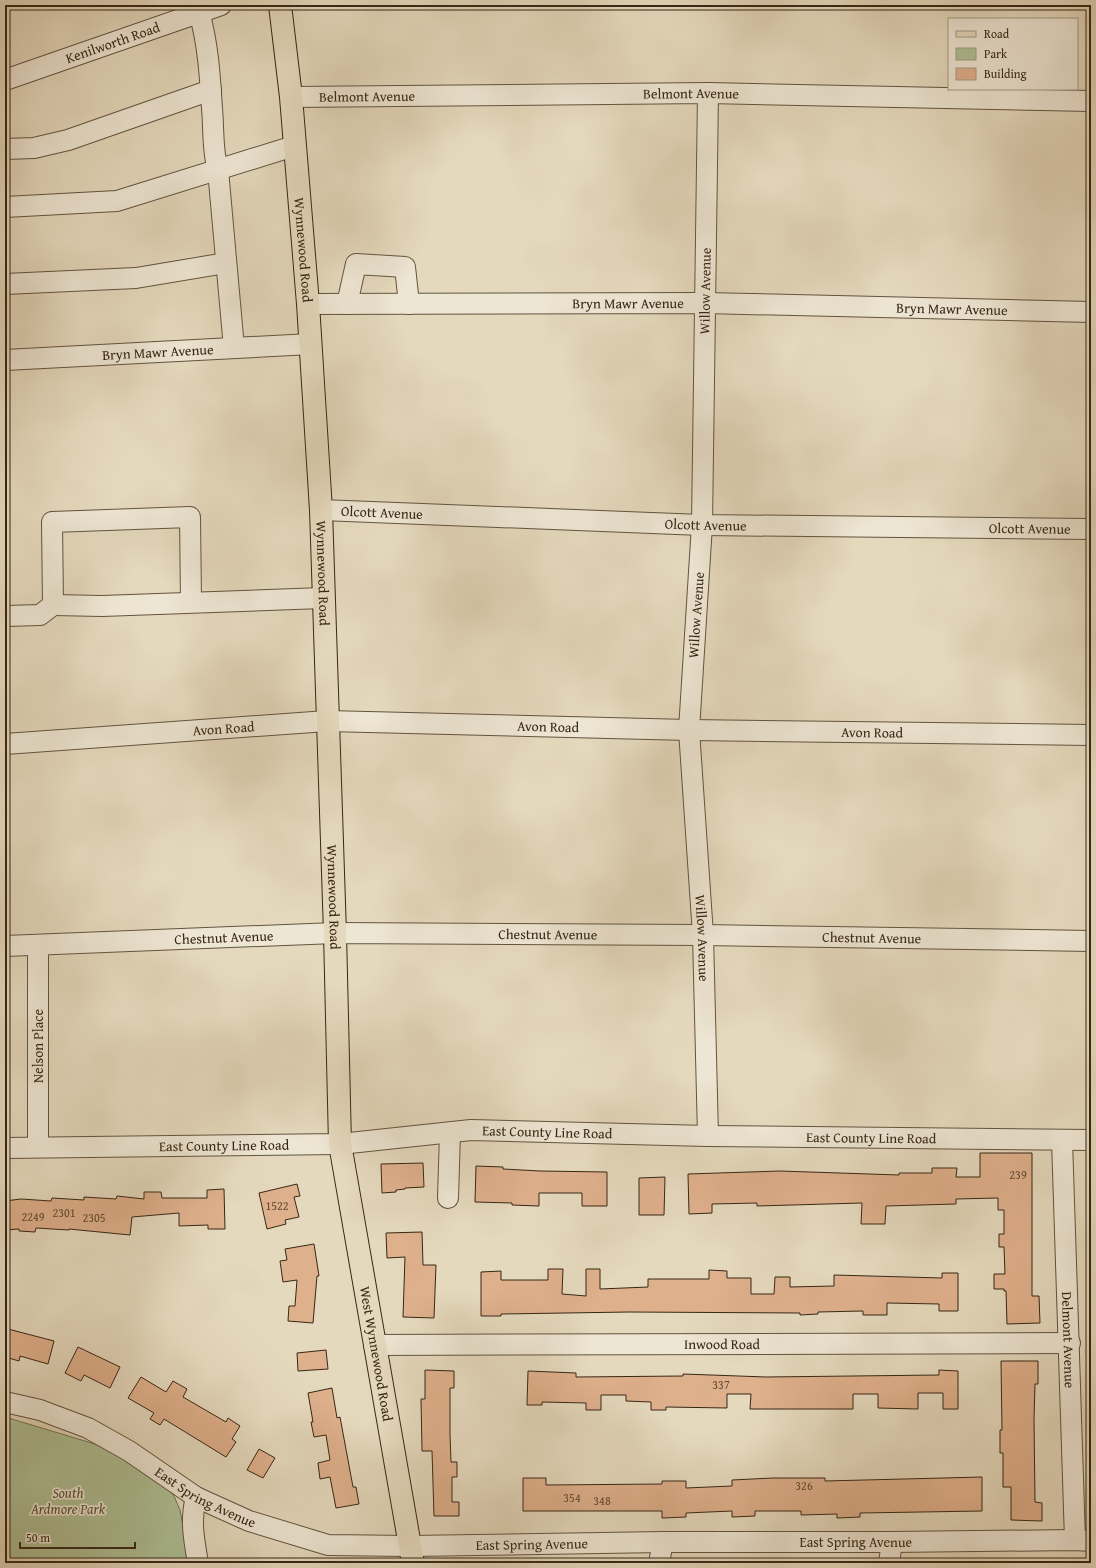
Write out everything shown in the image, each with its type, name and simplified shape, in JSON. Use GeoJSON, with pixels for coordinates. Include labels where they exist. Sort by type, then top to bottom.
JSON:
{"type":"FeatureCollection","features":[{"type":"Feature","properties":{"kind":"main road","name":"Wynnewood Road"},"geometry":{"type":"LineString","coordinates":[[280,5],[291,97],[308,304],[321,510],[335,933],[340,1144]]}},
{"type":"Feature","properties":{"kind":"main road","name":"West Wynnewood Road"},"geometry":{"type":"LineString","coordinates":[[340,1144],[412,1555]]}},
{"type":"Feature","properties":{"kind":"street","name":"Kenilworth Road"},"geometry":{"type":"LineString","coordinates":[[5,80],[221,5]]}},
{"type":"Feature","properties":{"kind":"street"},"geometry":{"type":"LineString","coordinates":[[199,12],[204,30],[234,348]]}},
{"type":"Feature","properties":{"kind":"street"},"geometry":{"type":"LineString","coordinates":[[5,149],[34,148],[68,140],[210,90]]}},
{"type":"Feature","properties":{"kind":"street","name":"Belmont Avenue"},"geometry":{"type":"LineString","coordinates":[[291,97],[708,93],[1091,101]]}},
{"type":"Feature","properties":{"kind":"street","name":"Willow Avenue"},"geometry":{"type":"LineString","coordinates":[[708,93],[702,526],[689,730],[703,935],[708,1136]]}},
{"type":"Feature","properties":{"kind":"street"},"geometry":{"type":"LineString","coordinates":[[5,206],[117,202],[294,146]]}},
{"type":"Feature","properties":{"kind":"street"},"geometry":{"type":"LineString","coordinates":[[5,284],[136,278],[226,262]]}},
{"type":"Feature","properties":{"kind":"street"},"geometry":{"type":"LineString","coordinates":[[347,304],[356,264],[404,267],[409,304]]}},
{"type":"Feature","properties":{"kind":"street","name":"Bryn Mawr Avenue"},"geometry":{"type":"LineString","coordinates":[[308,304],[705,303],[1091,312]]}},
{"type":"Feature","properties":{"kind":"street","name":"Bryn Mawr Avenue"},"geometry":{"type":"LineString","coordinates":[[5,360],[311,344]]}},
{"type":"Feature","properties":{"kind":"street","name":"Olcott Avenue"},"geometry":{"type":"LineString","coordinates":[[321,510],[702,526],[1091,529]]}},
{"type":"Feature","properties":{"kind":"street"},"geometry":{"type":"LineString","coordinates":[[53,605],[52,522],[190,517],[191,601]]}},
{"type":"Feature","properties":{"kind":"street"},"geometry":{"type":"LineString","coordinates":[[5,616],[40,615],[53,605],[102,606],[191,601],[323,598]]}},
{"type":"Feature","properties":{"kind":"street","name":"Avon Road"},"geometry":{"type":"LineString","coordinates":[[5,744],[327,722],[689,730],[1091,735]]}},
{"type":"Feature","properties":{"kind":"street","name":"Chestnut Avenue"},"geometry":{"type":"LineString","coordinates":[[5,946],[335,933],[703,935],[1091,941]]}},
{"type":"Feature","properties":{"kind":"street","name":"Nelson Place"},"geometry":{"type":"LineString","coordinates":[[38,945],[38,1147]]}},
{"type":"Feature","properties":{"kind":"street","name":"East County Line Road"},"geometry":{"type":"LineString","coordinates":[[5,1148],[340,1144],[471,1130],[708,1136],[1091,1140]]}},
{"type":"Feature","properties":{"kind":"street"},"geometry":{"type":"LineString","coordinates":[[448,1198],[450,1133]]}},
{"type":"Feature","properties":{"kind":"street","name":"Delmont Avenue"},"geometry":{"type":"LineString","coordinates":[[1062,1140],[1070,1343],[1083,1541]]}},
{"type":"Feature","properties":{"kind":"street","name":"Inwood Road"},"geometry":{"type":"LineString","coordinates":[[374,1345],[1070,1343]]}},
{"type":"Feature","properties":{"kind":"street","name":"East Spring Avenue"},"geometry":{"type":"LineString","coordinates":[[5,1402],[40,1410],[98,1434],[152,1465],[196,1497],[249,1522],[328,1544],[412,1555],[663,1542],[1083,1541]]}},
{"type":"Feature","properties":{"kind":"street"},"geometry":{"type":"LineString","coordinates":[[196,1497],[192,1512],[192,1527],[198,1563]]}},
{"type":"Feature","properties":{"kind":"street"},"geometry":{"type":"LineString","coordinates":[[659,1563],[663,1542]]}},
{"type":"Feature","properties":{"kind":"street"},"geometry":{"type":"LineString","coordinates":[[888,1563],[892,1542]]}},
{"type":"Feature","properties":{"kind":"green space","name":"South Ardmore Park"},"geometry":{"type":"Polygon","coordinates":[[[5,1417],[105,1447],[167,1486],[174,1496],[180,1510],[190,1563],[5,1563],[5,1417]]]}},
{"type":"Feature","properties":{"kind":"building"},"geometry":{"type":"Polygon","coordinates":[[[980,1153],[1032,1153],[1032,1296],[1039,1296],[1040,1323],[1007,1324],[1006,1291],[1004,1291],[1004,1289],[994,1289],[994,1274],[1005,1274],[1004,1247],[999,1247],[999,1234],[1004,1234],[1004,1210],[998,1210],[998,1198],[956,1199],[956,1204],[886,1206],[885,1224],[861,1224],[862,1203],[757,1206],[757,1203],[712,1204],[712,1213],[689,1214],[688,1174],[780,1171],[899,1175],[899,1173],[932,1173],[932,1168],[957,1168],[956,1177],[980,1177],[980,1153]]]}},
{"type":"Feature","properties":{"kind":"building"},"geometry":{"type":"Polygon","coordinates":[[[423,1163],[424,1187],[405,1188],[396,1190],[396,1192],[382,1193],[381,1164],[423,1163]]]}},
{"type":"Feature","properties":{"kind":"building"},"geometry":{"type":"Polygon","coordinates":[[[476,1166],[540,1171],[607,1172],[607,1206],[582,1206],[582,1193],[539,1193],[539,1206],[512,1205],[512,1203],[475,1202],[476,1166]]]}},
{"type":"Feature","properties":{"kind":"building"},"geometry":{"type":"Polygon","coordinates":[[[665,1177],[664,1215],[639,1215],[639,1178],[665,1177]]]}},
{"type":"Feature","properties":{"kind":"building"},"geometry":{"type":"Polygon","coordinates":[[[297,1184],[300,1196],[294,1197],[299,1217],[285,1220],[286,1224],[267,1229],[259,1193],[297,1184]]]}},
{"type":"Feature","properties":{"kind":"building"},"geometry":{"type":"Polygon","coordinates":[[[224,1189],[225,1229],[208,1229],[208,1225],[179,1226],[179,1213],[132,1217],[130,1235],[69,1229],[36,1228],[35,1232],[19,1231],[19,1229],[5,1230],[5,1201],[21,1199],[51,1201],[52,1198],[84,1200],[84,1197],[116,1199],[117,1196],[144,1199],[144,1192],[161,1192],[162,1198],[207,1198],[207,1190],[224,1189]]]}},
{"type":"Feature","properties":{"kind":"building"},"geometry":{"type":"Polygon","coordinates":[[[422,1232],[423,1265],[436,1265],[434,1318],[403,1317],[405,1257],[387,1258],[386,1233],[422,1232]]]}},
{"type":"Feature","properties":{"kind":"building"},"geometry":{"type":"Polygon","coordinates":[[[314,1244],[319,1276],[317,1276],[313,1323],[288,1321],[289,1306],[295,1306],[297,1280],[283,1282],[280,1261],[287,1260],[285,1249],[314,1244]]]}},
{"type":"Feature","properties":{"kind":"building"},"geometry":{"type":"Polygon","coordinates":[[[548,1269],[563,1269],[562,1294],[586,1296],[586,1269],[600,1269],[600,1289],[648,1287],[648,1279],[709,1279],[709,1270],[727,1271],[727,1278],[751,1278],[751,1294],[774,1294],[775,1277],[790,1277],[790,1287],[834,1286],[834,1275],[942,1278],[942,1273],[958,1273],[958,1311],[939,1311],[939,1304],[887,1303],[887,1315],[863,1315],[863,1311],[818,1312],[818,1314],[800,1315],[800,1313],[629,1312],[501,1314],[501,1316],[481,1316],[481,1272],[501,1271],[501,1280],[548,1280],[548,1269]]]}},
{"type":"Feature","properties":{"kind":"building"},"geometry":{"type":"Polygon","coordinates":[[[8,1329],[54,1341],[48,1364],[20,1356],[19,1361],[5,1357],[5,1340],[8,1329]]]}},
{"type":"Feature","properties":{"kind":"building"},"geometry":{"type":"Polygon","coordinates":[[[78,1347],[120,1367],[110,1388],[84,1375],[81,1381],[65,1373],[78,1347]]]}},
{"type":"Feature","properties":{"kind":"building"},"geometry":{"type":"Polygon","coordinates":[[[326,1350],[328,1369],[298,1371],[297,1353],[326,1350]]]}},
{"type":"Feature","properties":{"kind":"building"},"geometry":{"type":"Polygon","coordinates":[[[1001,1361],[1038,1361],[1038,1384],[1035,1384],[1034,1419],[1035,1502],[1042,1503],[1042,1521],[1011,1520],[1011,1487],[1003,1487],[1003,1453],[1000,1453],[1000,1430],[1002,1430],[1001,1361]]]}},
{"type":"Feature","properties":{"kind":"building"},"geometry":{"type":"Polygon","coordinates":[[[425,1370],[454,1371],[454,1388],[450,1388],[450,1434],[451,1462],[457,1462],[457,1477],[452,1477],[452,1502],[459,1502],[459,1516],[434,1516],[432,1451],[422,1451],[421,1399],[425,1399],[425,1370]]]}},
{"type":"Feature","properties":{"kind":"building"},"geometry":{"type":"Polygon","coordinates":[[[939,1370],[958,1371],[958,1409],[943,1409],[943,1393],[918,1393],[918,1409],[878,1408],[878,1394],[853,1394],[853,1409],[750,1409],[751,1394],[727,1394],[727,1408],[666,1407],[666,1410],[651,1410],[651,1402],[626,1401],[626,1395],[601,1395],[601,1410],[586,1410],[586,1403],[542,1402],[542,1405],[527,1405],[528,1371],[576,1373],[576,1377],[683,1376],[683,1374],[766,1377],[939,1375],[939,1370]]]}},
{"type":"Feature","properties":{"kind":"building"},"geometry":{"type":"Polygon","coordinates":[[[141,1377],[166,1392],[173,1381],[187,1389],[183,1397],[226,1422],[228,1418],[240,1426],[232,1439],[236,1442],[226,1457],[164,1419],[160,1425],[150,1419],[154,1413],[128,1398],[141,1377]]]}},
{"type":"Feature","properties":{"kind":"building"},"geometry":{"type":"Polygon","coordinates":[[[332,1388],[337,1418],[340,1417],[353,1487],[356,1487],[359,1504],[336,1508],[330,1477],[320,1479],[318,1463],[330,1460],[326,1435],[314,1437],[308,1393],[332,1388]]]}},
{"type":"Feature","properties":{"kind":"building"},"geometry":{"type":"Polygon","coordinates":[[[259,1449],[275,1458],[263,1478],[247,1470],[259,1449]]]}},
{"type":"Feature","properties":{"kind":"building"},"geometry":{"type":"Polygon","coordinates":[[[982,1477],[982,1511],[860,1513],[860,1517],[837,1518],[837,1514],[801,1515],[801,1511],[755,1511],[755,1516],[732,1517],[732,1511],[686,1513],[686,1517],[662,1518],[662,1511],[523,1511],[523,1478],[546,1478],[546,1485],[662,1484],[662,1481],[686,1481],[686,1488],[732,1486],[732,1480],[773,1478],[825,1478],[825,1481],[982,1477]]]}}]}
